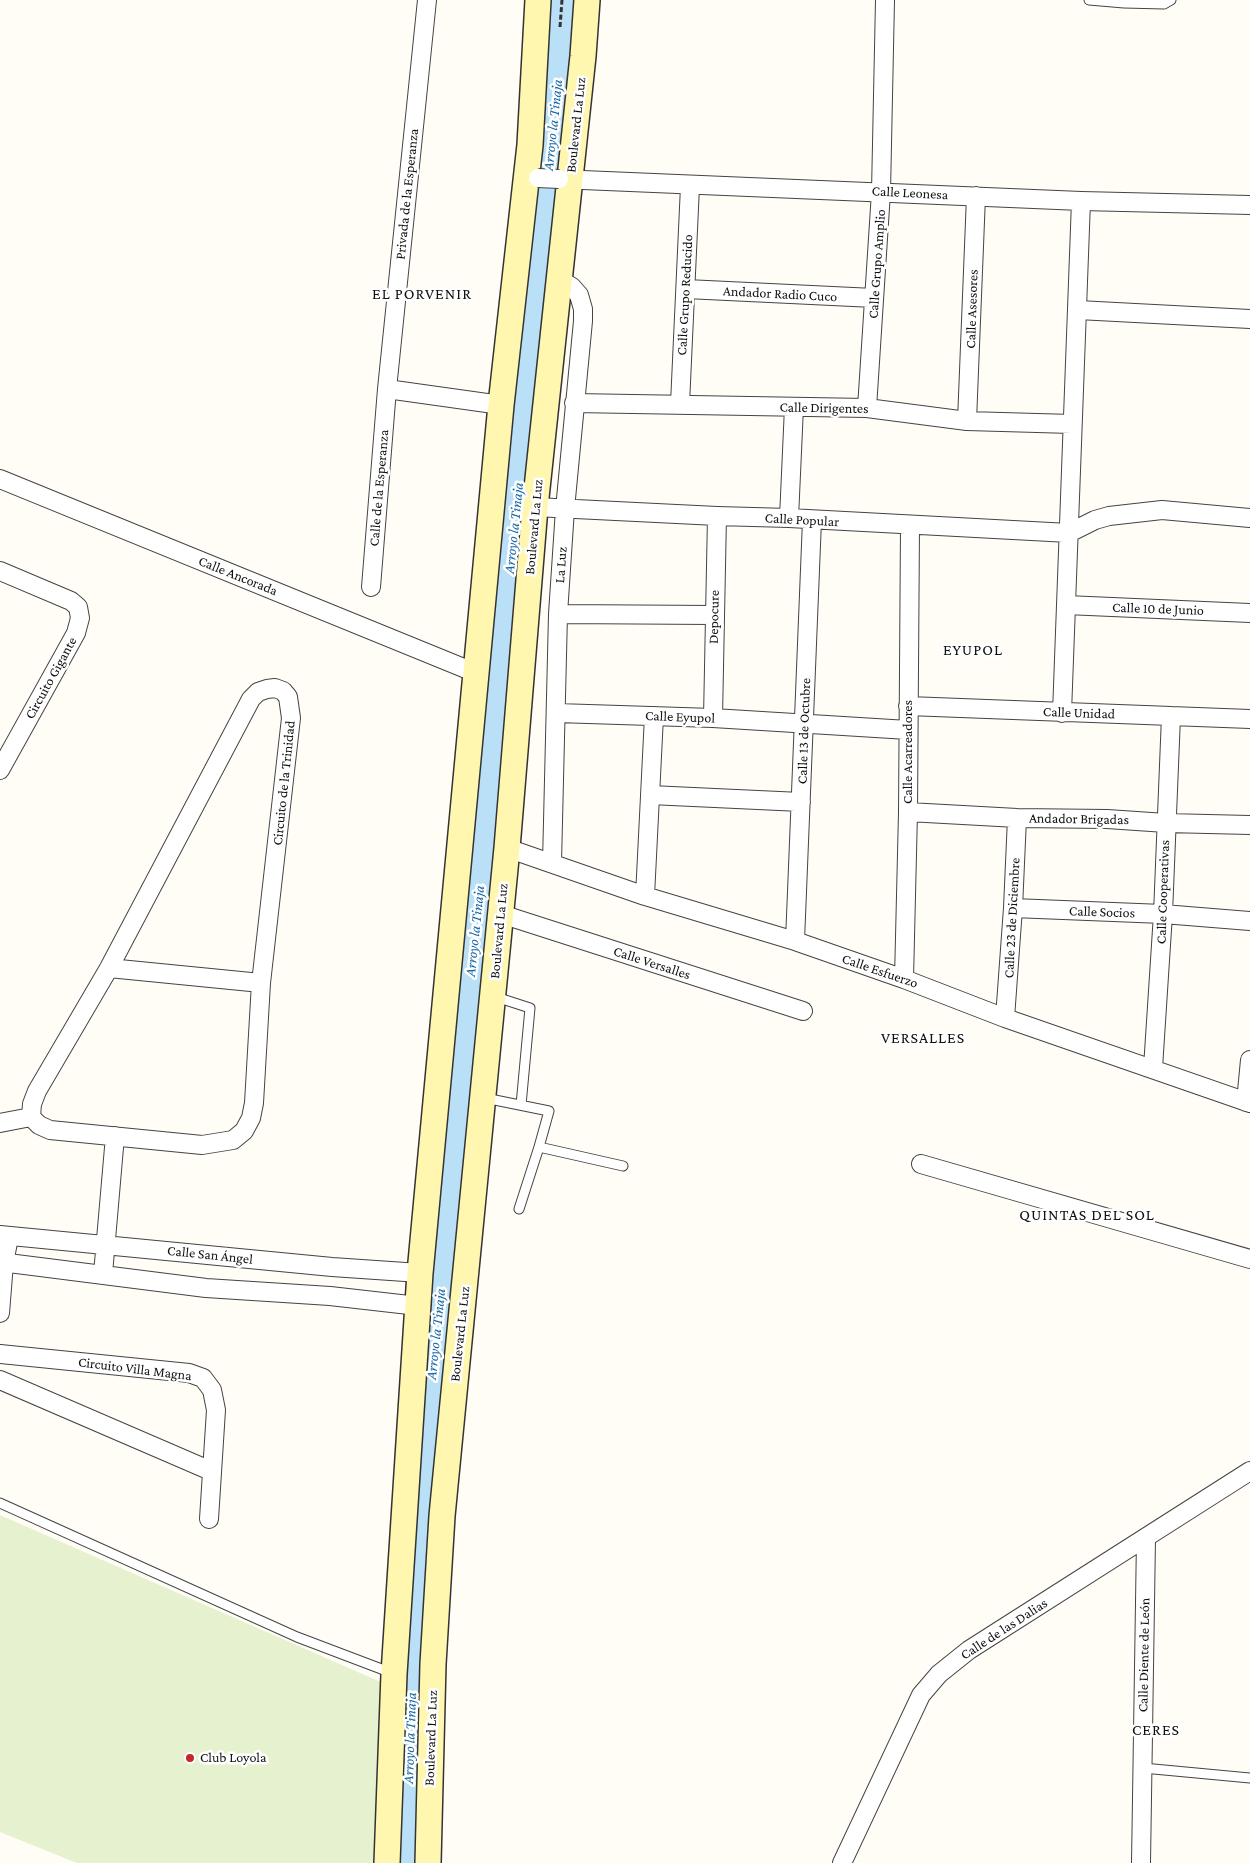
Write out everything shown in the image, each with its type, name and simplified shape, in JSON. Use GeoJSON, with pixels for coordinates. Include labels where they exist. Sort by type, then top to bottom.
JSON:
{"type":"FeatureCollection","features":[{"type":"Feature","properties":{"kind":"main road"},"geometry":{"type":"LineString","coordinates":[[528,0],[536,30]]}},
{"type":"Feature","properties":{"kind":"main road"},"geometry":{"type":"LineString","coordinates":[[387,1863],[394,1674],[420,1273],[501,405],[532,177],[538,0]]}},
{"type":"Feature","properties":{"kind":"main road","name":"Boulevard La Luz"},"geometry":{"type":"LineString","coordinates":[[428,1863],[433,1664],[442,1516],[501,914],[535,507],[559,279],[565,180],[583,56],[587,0]]}},
{"type":"Feature","properties":{"kind":"street","name":"Privada de la Esperanza"},"geometry":{"type":"LineString","coordinates":[[387,389],[426,0]]}},
{"type":"Feature","properties":{"kind":"street","name":"Calle Grupo Amplio"},"geometry":{"type":"LineString","coordinates":[[867,408],[881,192],[885,0]]}},
{"type":"Feature","properties":{"kind":"street","name":"Calle Leonesa"},"geometry":{"type":"LineString","coordinates":[[532,177],[690,186],[881,192],[1081,202],[1250,205]]}},
{"type":"Feature","properties":{"kind":"street","name":"Calle Grupo Reducido"},"geometry":{"type":"LineString","coordinates":[[680,404],[690,186]]}},
{"type":"Feature","properties":{"kind":"street","name":"Calle Asesores"},"geometry":{"type":"LineString","coordinates":[[967,421],[976,196]]}},
{"type":"Feature","properties":{"kind":"street"},"geometry":{"type":"LineString","coordinates":[[1062,712],[1081,202]]}},
{"type":"Feature","properties":{"kind":"street","name":"La Luz"},"geometry":{"type":"LineString","coordinates":[[552,863],[558,614],[574,403],[584,309],[579,295],[572,287],[559,279]]}},
{"type":"Feature","properties":{"kind":"street","name":"Andador Radio Cuco"},"geometry":{"type":"LineString","coordinates":[[686,289],[874,298]]}},
{"type":"Feature","properties":{"kind":"street"},"geometry":{"type":"LineString","coordinates":[[1078,310],[1250,319]]}},
{"type":"Feature","properties":{"kind":"street"},"geometry":{"type":"LineString","coordinates":[[387,389],[501,405]]}},
{"type":"Feature","properties":{"kind":"street","name":"Calle de la Esperanza"},"geometry":{"type":"LineString","coordinates":[[371,587],[387,389]]}},
{"type":"Feature","properties":{"kind":"street","name":"Calle Dirigentes"},"geometry":{"type":"LineString","coordinates":[[574,403],[867,408],[967,421],[1072,424]]}},
{"type":"Feature","properties":{"kind":"street"},"geometry":{"type":"LineString","coordinates":[[789,518],[794,407]]}},
{"type":"Feature","properties":{"kind":"street","name":"Calle Ancorada"},"geometry":{"type":"LineString","coordinates":[[0,479],[476,673]]}},
{"type":"Feature","properties":{"kind":"street","name":"Calle Popular"},"geometry":{"type":"LineString","coordinates":[[535,507],[1069,533]]}},
{"type":"Feature","properties":{"kind":"street"},"geometry":{"type":"LineString","coordinates":[[1069,533],[1095,520],[1109,516],[1162,510],[1250,518]]}},
{"type":"Feature","properties":{"kind":"street","name":"Depocure"},"geometry":{"type":"LineString","coordinates":[[713,718],[717,516]]}},
{"type":"Feature","properties":{"kind":"street","name":"Calle 13 de Octubre"},"geometry":{"type":"LineString","coordinates":[[795,942],[812,520]]}},
{"type":"Feature","properties":{"kind":"street","name":"Calle Acarreadores"},"geometry":{"type":"LineString","coordinates":[[904,979],[908,812],[910,526]]}},
{"type":"Feature","properties":{"kind":"street","name":"Circuito Gigante"},"geometry":{"type":"LineString","coordinates":[[0,572],[71,601],[78,607],[80,618],[76,633],[0,770]]}},
{"type":"Feature","properties":{"kind":"street","name":"Calle 10 de Junio"},"geometry":{"type":"LineString","coordinates":[[1066,605],[1250,613]]}},
{"type":"Feature","properties":{"kind":"street"},"geometry":{"type":"LineString","coordinates":[[558,614],[714,616]]}},
{"type":"Feature","properties":{"kind":"street","name":"Circuito de la Trinidad"},"geometry":{"type":"LineString","coordinates":[[275,688],[283,691],[288,697],[292,718],[261,983],[254,1103],[251,1118],[244,1131],[233,1140],[202,1144],[50,1130],[39,1125],[31,1117],[32,1104],[37,1091],[109,968],[251,699],[258,692],[275,688]]}},
{"type":"Feature","properties":{"kind":"street","name":"Calle Unidad"},"geometry":{"type":"LineString","coordinates":[[908,706],[1250,719]]}},
{"type":"Feature","properties":{"kind":"street","name":"Calle Eyupol"},"geometry":{"type":"LineString","coordinates":[[556,714],[713,718],[908,730]]}},
{"type":"Feature","properties":{"kind":"street"},"geometry":{"type":"LineString","coordinates":[[645,896],[654,716]]}},
{"type":"Feature","properties":{"kind":"street","name":"Calle Cooperativas"},"geometry":{"type":"LineString","coordinates":[[1153,1068],[1163,914],[1171,716]]}},
{"type":"Feature","properties":{"kind":"street"},"geometry":{"type":"LineString","coordinates":[[650,795],[801,802]]}},
{"type":"Feature","properties":{"kind":"street","name":"Andador Brigadas"},"geometry":{"type":"LineString","coordinates":[[908,812],[1017,818],[1108,819],[1166,823],[1250,825]]}},
{"type":"Feature","properties":{"kind":"street","name":"Calle 23 de Diciembre"},"geometry":{"type":"LineString","coordinates":[[1005,1018],[1017,818]]}},
{"type":"Feature","properties":{"kind":"street","name":"Calle Esfuerzo"},"geometry":{"type":"LineString","coordinates":[[507,848],[645,896],[795,942],[904,979],[1005,1018],[1248,1102]]}},
{"type":"Feature","properties":{"kind":"street","name":"Calle Socios"},"geometry":{"type":"LineString","coordinates":[[1013,908],[1163,914],[1250,921]]}},
{"type":"Feature","properties":{"kind":"street","name":"Calle Versalles"},"geometry":{"type":"LineString","coordinates":[[501,914],[803,1011]]}},
{"type":"Feature","properties":{"kind":"street"},"geometry":{"type":"LineString","coordinates":[[109,968],[261,983]]}},
{"type":"Feature","properties":{"kind":"street"},"geometry":{"type":"LineString","coordinates":[[1248,1102],[1250,1060]]}},
{"type":"Feature","properties":{"kind":"street"},"geometry":{"type":"LineString","coordinates":[[0,1123],[31,1117]]}},
{"type":"Feature","properties":{"kind":"street"},"geometry":{"type":"LineString","coordinates":[[103,1274],[115,1136]]}},
{"type":"Feature","properties":{"kind":"street"},"geometry":{"type":"LineString","coordinates":[[921,1164],[1250,1259]]}},
{"type":"Feature","properties":{"kind":"street"},"geometry":{"type":"LineString","coordinates":[[0,1313],[4,1236]]}},
{"type":"Feature","properties":{"kind":"street","name":"Calle San Ángel"},"geometry":{"type":"LineString","coordinates":[[4,1236],[106,1244],[332,1267],[420,1273]]}},
{"type":"Feature","properties":{"kind":"street"},"geometry":{"type":"LineString","coordinates":[[2,1262],[206,1288],[330,1296],[418,1306]]}},
{"type":"Feature","properties":{"kind":"street","name":"Circuito Villa Magna"},"geometry":{"type":"LineString","coordinates":[[0,1354],[189,1373],[203,1378],[212,1390],[216,1410],[209,1518]]}},
{"type":"Feature","properties":{"kind":"street"},"geometry":{"type":"LineString","coordinates":[[0,1380],[211,1471]]}},
{"type":"Feature","properties":{"kind":"street","name":"Calle de las Dalias"},"geometry":{"type":"LineString","coordinates":[[842,1863],[921,1695],[940,1674],[969,1650],[1250,1471]]}},
{"type":"Feature","properties":{"kind":"street","name":"Calle Diente de León"},"geometry":{"type":"LineString","coordinates":[[1142,1863],[1146,1538]]}},
{"type":"Feature","properties":{"kind":"lane"},"geometry":{"type":"LineString","coordinates":[[1089,0],[1164,4],[1171,0]]}},
{"type":"Feature","properties":{"kind":"lane"},"geometry":{"type":"LineString","coordinates":[[493,996],[530,1008],[521,1105]]}},
{"type":"Feature","properties":{"kind":"lane"},"geometry":{"type":"LineString","coordinates":[[483,1097],[549,1111],[519,1209]]}},
{"type":"Feature","properties":{"kind":"lane"},"geometry":{"type":"LineString","coordinates":[[539,1147],[623,1166]]}},
{"type":"Feature","properties":{"kind":"lane"},"geometry":{"type":"LineString","coordinates":[[0,1503],[297,1637],[394,1674]]}},
{"type":"Feature","properties":{"kind":"lane"},"geometry":{"type":"LineString","coordinates":[[1143,1768],[1250,1778]]}},
{"type":"Feature","properties":{"kind":"green space","name":"Club Loyola"},"geometry":{"type":"Polygon","coordinates":[[[0,1515],[383,1683],[377,1863],[77,1863],[0,1832],[0,1515]]]}},
{"type":"Feature","properties":{"kind":"waterway","name":"Arroyo la Tinaja"},"geometry":{"type":"LineString","coordinates":[[408,1863],[407,1771],[421,1495],[565,0]]}},
{"type":"Feature","properties":{"kind":"place","name":"Club Loyola"},"geometry":{"type":"Point","coordinates":[190,1758]}},
{"type":"Feature","properties":{"kind":"district","name":"EL PORVENIR"},"geometry":{"type":"Point","coordinates":[422,294]}},
{"type":"Feature","properties":{"kind":"district","name":"EYUPOL"},"geometry":{"type":"Point","coordinates":[973,650]}},
{"type":"Feature","properties":{"kind":"district","name":"VERSALLES"},"geometry":{"type":"Point","coordinates":[923,1038]}},
{"type":"Feature","properties":{"kind":"district","name":"QUINTAS DEL SOL"},"geometry":{"type":"Point","coordinates":[1087,1215]}},
{"type":"Feature","properties":{"kind":"district","name":"CERES"},"geometry":{"type":"Point","coordinates":[1156,1730]}}]}
